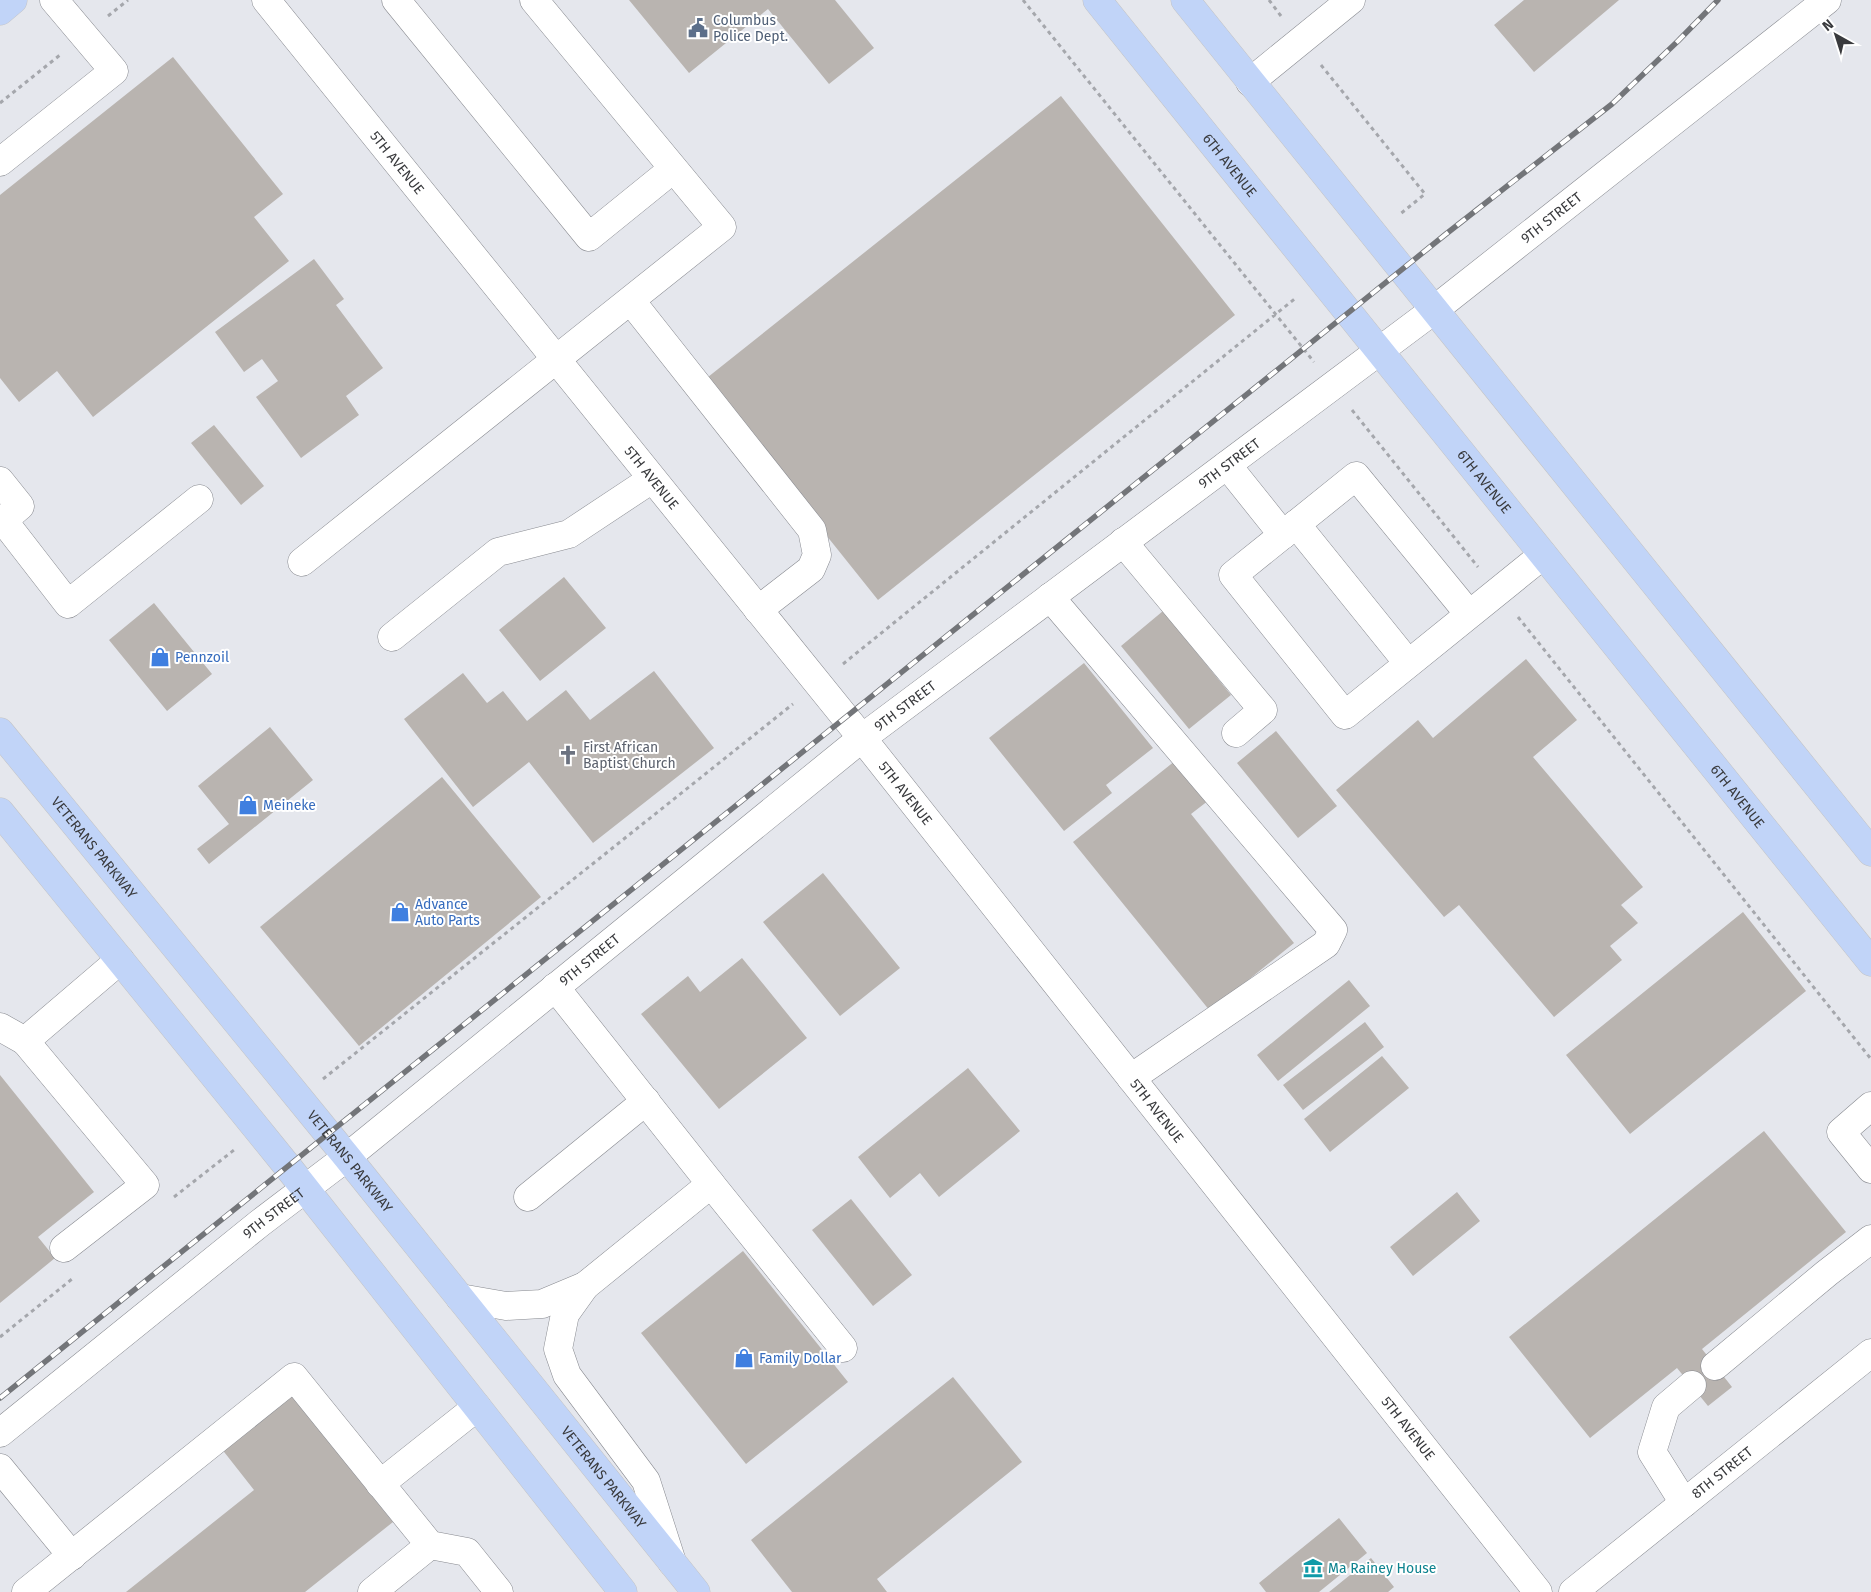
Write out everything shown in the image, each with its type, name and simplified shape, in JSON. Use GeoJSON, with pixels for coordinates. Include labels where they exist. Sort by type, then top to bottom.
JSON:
{"type":"FeatureCollection","features":[{"type":"Feature","properties":{"kind":"main road"},"geometry":{"type":"LineString","coordinates":[[0,11],[13,0]]}},
{"type":"Feature","properties":{"kind":"main road","name":"6TH AVENUE"},"geometry":{"type":"LineString","coordinates":[[1097,0],[1871,962]]}},
{"type":"Feature","properties":{"kind":"main road"},"geometry":{"type":"LineString","coordinates":[[1185,0],[1871,852]]}},
{"type":"Feature","properties":{"kind":"main road","name":"VETERANS PARKWAY"},"geometry":{"type":"LineString","coordinates":[[0,732],[347,1157],[696,1592]]}},
{"type":"Feature","properties":{"kind":"main road"},"geometry":{"type":"LineString","coordinates":[[0,812],[305,1189],[623,1592]]}},
{"type":"Feature","properties":{"kind":"street"},"geometry":{"type":"LineString","coordinates":[[0,162],[114,71],[54,0]]}},
{"type":"Feature","properties":{"kind":"street"},"geometry":{"type":"LineString","coordinates":[[396,0],[589,237],[674,169]]}},
{"type":"Feature","properties":{"kind":"street"},"geometry":{"type":"LineString","coordinates":[[302,562],[722,227],[534,0]]}},
{"type":"Feature","properties":{"kind":"street"},"geometry":{"type":"LineString","coordinates":[[1250,82],[1351,0]]}},
{"type":"Feature","properties":{"kind":"street","name":"9TH STREET"},"geometry":{"type":"LineString","coordinates":[[0,1432],[260,1223],[347,1157],[862,738],[1434,310],[1827,0]]}},
{"type":"Feature","properties":{"kind":"street","name":"5TH AVENUE"},"geometry":{"type":"LineString","coordinates":[[275,3],[556,360],[862,738],[1538,1592]]}},
{"type":"Feature","properties":{"kind":"street"},"geometry":{"type":"LineString","coordinates":[[631,301],[812,530],[817,555],[811,569],[758,610]]}},
{"type":"Feature","properties":{"kind":"street"},"geometry":{"type":"LineString","coordinates":[[1227,465],[1289,529],[1408,663]]}},
{"type":"Feature","properties":{"kind":"street"},"geometry":{"type":"LineString","coordinates":[[1469,614],[1356,476],[1233,575],[1345,714],[1543,555]]}},
{"type":"Feature","properties":{"kind":"street"},"geometry":{"type":"LineString","coordinates":[[392,637],[498,552],[569,534],[652,479]]}},
{"type":"Feature","properties":{"kind":"street"},"geometry":{"type":"LineString","coordinates":[[0,481],[20,506],[2,522],[68,604],[199,499]]}},
{"type":"Feature","properties":{"kind":"street"},"geometry":{"type":"LineString","coordinates":[[1123,542],[1263,710],[1236,732]]}},
{"type":"Feature","properties":{"kind":"street"},"geometry":{"type":"LineString","coordinates":[[1050,597],[1333,930],[1326,944],[1132,1078]]}},
{"type":"Feature","properties":{"kind":"street"},"geometry":{"type":"LineString","coordinates":[[25,1041],[120,960]]}},
{"type":"Feature","properties":{"kind":"street"},"geometry":{"type":"LineString","coordinates":[[555,987],[843,1348]]}},
{"type":"Feature","properties":{"kind":"street"},"geometry":{"type":"LineString","coordinates":[[0,1027],[25,1041],[145,1185],[64,1248]]}},
{"type":"Feature","properties":{"kind":"street"},"geometry":{"type":"LineString","coordinates":[[528,1197],[646,1101]]}},
{"type":"Feature","properties":{"kind":"street"},"geometry":{"type":"LineString","coordinates":[[1871,1106],[1841,1132],[1871,1169]]}},
{"type":"Feature","properties":{"kind":"street"},"geometry":{"type":"LineString","coordinates":[[673,1563],[646,1480],[567,1375],[558,1349],[565,1314],[585,1286],[711,1184]]}},
{"type":"Feature","properties":{"kind":"street"},"geometry":{"type":"LineString","coordinates":[[1715,1366],[1871,1239]]}},
{"type":"Feature","properties":{"kind":"street"},"geometry":{"type":"LineString","coordinates":[[460,1298],[506,1306],[542,1304],[585,1286]]}},
{"type":"Feature","properties":{"kind":"street","name":"8TH STREET"},"geometry":{"type":"LineString","coordinates":[[1573,1592],[1871,1353]]}},
{"type":"Feature","properties":{"kind":"street"},"geometry":{"type":"LineString","coordinates":[[26,1592],[294,1377],[430,1545],[467,1552],[499,1592]]}},
{"type":"Feature","properties":{"kind":"street"},"geometry":{"type":"LineString","coordinates":[[1684,1503],[1652,1452],[1666,1407],[1692,1386]]}},
{"type":"Feature","properties":{"kind":"street"},"geometry":{"type":"LineString","coordinates":[[380,1484],[477,1407]]}},
{"type":"Feature","properties":{"kind":"street"},"geometry":{"type":"LineString","coordinates":[[0,1468],[72,1556]]}},
{"type":"Feature","properties":{"kind":"street"},"geometry":{"type":"LineString","coordinates":[[372,1592],[430,1545]]}},
{"type":"Feature","properties":{"kind":"path"},"geometry":{"type":"LineString","coordinates":[[1023,0],[1871,1058]]}},
{"type":"Feature","properties":{"kind":"path"},"geometry":{"type":"LineString","coordinates":[[1269,0],[1425,194],[1374,235]]}},
{"type":"Feature","properties":{"kind":"path"},"geometry":{"type":"LineString","coordinates":[[299,1099],[818,684],[1321,278]]}},
{"type":"Feature","properties":{"kind":"path"},"geometry":{"type":"LineString","coordinates":[[172,1200],[258,1131]]}},
{"type":"Feature","properties":{"kind":"path"},"geometry":{"type":"LineString","coordinates":[[0,1337],[78,1274]]}},
{"type":"Feature","properties":{"kind":"building","name":"Columbus Police Dept."},"geometry":{"type":"Polygon","coordinates":[[[629,0],[835,0],[874,48],[829,84],[768,9],[689,73],[629,0]]]}},
{"type":"Feature","properties":{"kind":"building"},"geometry":{"type":"Polygon","coordinates":[[[1524,0],[1619,0],[1534,72],[1494,25],[1524,0]]]}},
{"type":"Feature","properties":{"kind":"building"},"geometry":{"type":"Polygon","coordinates":[[[173,57],[283,194],[254,217],[289,261],[93,417],[57,371],[19,402],[0,378],[0,195],[173,57]]]}},
{"type":"Feature","properties":{"kind":"building"},"geometry":{"type":"Polygon","coordinates":[[[1061,96],[1235,315],[878,600],[703,381],[1061,96]]]}},
{"type":"Feature","properties":{"kind":"building"},"geometry":{"type":"Polygon","coordinates":[[[314,259],[344,299],[336,305],[383,368],[346,396],[359,415],[301,458],[256,397],[278,381],[262,359],[244,372],[215,332],[314,259]]]}},
{"type":"Feature","properties":{"kind":"building"},"geometry":{"type":"Polygon","coordinates":[[[214,425],[264,486],[241,505],[191,443],[214,425]]]}},
{"type":"Feature","properties":{"kind":"building"},"geometry":{"type":"Polygon","coordinates":[[[564,577],[606,628],[540,681],[499,630],[564,577]]]}},
{"type":"Feature","properties":{"kind":"building","name":"Pennzoil"},"geometry":{"type":"Polygon","coordinates":[[[154,603],[212,674],[167,711],[109,640],[154,603]]]}},
{"type":"Feature","properties":{"kind":"building"},"geometry":{"type":"Polygon","coordinates":[[[1163,611],[1231,695],[1189,729],[1121,646],[1163,611]]]}},
{"type":"Feature","properties":{"kind":"building"},"geometry":{"type":"Polygon","coordinates":[[[1526,659],[1577,720],[1533,757],[1643,887],[1621,905],[1638,923],[1610,946],[1622,960],[1554,1017],[1459,905],[1444,917],[1336,790],[1418,720],[1433,738],[1526,659]]]}},
{"type":"Feature","properties":{"kind":"building"},"geometry":{"type":"Polygon","coordinates":[[[1084,663],[1153,748],[1106,785],[1112,793],[1064,831],[989,738],[1084,663]]]}},
{"type":"Feature","properties":{"kind":"building","name":"First African Baptist Church"},"geometry":{"type":"Polygon","coordinates":[[[654,671],[714,748],[593,843],[529,762],[473,807],[404,719],[463,673],[487,703],[503,691],[527,721],[566,690],[590,720],[654,671]]]}},
{"type":"Feature","properties":{"kind":"building","name":"Meineke"},"geometry":{"type":"Polygon","coordinates":[[[270,727],[313,780],[209,864],[197,849],[229,824],[198,786],[270,727]]]}},
{"type":"Feature","properties":{"kind":"building"},"geometry":{"type":"Polygon","coordinates":[[[1276,731],[1337,806],[1298,838],[1237,763],[1276,731]]]}},
{"type":"Feature","properties":{"kind":"building"},"geometry":{"type":"Polygon","coordinates":[[[1180,757],[1213,797],[1191,814],[1294,943],[1210,1011],[1073,842],[1180,757]]]}},
{"type":"Feature","properties":{"kind":"building","name":"Advance Auto Parts"},"geometry":{"type":"Polygon","coordinates":[[[442,777],[541,897],[359,1046],[260,927],[442,777]]]}},
{"type":"Feature","properties":{"kind":"building"},"geometry":{"type":"Polygon","coordinates":[[[823,873],[900,968],[840,1016],[763,922],[823,873]]]}},
{"type":"Feature","properties":{"kind":"building"},"geometry":{"type":"Polygon","coordinates":[[[1743,912],[1806,991],[1630,1134],[1566,1055],[1743,912]]]}},
{"type":"Feature","properties":{"kind":"building"},"geometry":{"type":"Polygon","coordinates":[[[742,958],[807,1038],[719,1109],[641,1014],[688,976],[700,992],[742,958]]]}},
{"type":"Feature","properties":{"kind":"building"},"geometry":{"type":"Polygon","coordinates":[[[1349,980],[1370,1006],[1278,1081],[1257,1055],[1349,980]]]}},
{"type":"Feature","properties":{"kind":"building"},"geometry":{"type":"Polygon","coordinates":[[[1365,1022],[1384,1047],[1303,1110],[1283,1085],[1365,1022]]]}},
{"type":"Feature","properties":{"kind":"building"},"geometry":{"type":"Polygon","coordinates":[[[1382,1056],[1409,1088],[1330,1152],[1304,1119],[1382,1056]]]}},
{"type":"Feature","properties":{"kind":"building"},"geometry":{"type":"Polygon","coordinates":[[[968,1068],[1020,1131],[939,1197],[920,1173],[890,1198],[858,1157],[968,1068]]]}},
{"type":"Feature","properties":{"kind":"building"},"geometry":{"type":"Polygon","coordinates":[[[0,1075],[94,1192],[38,1237],[55,1258],[0,1303],[0,1075]]]}},
{"type":"Feature","properties":{"kind":"building"},"geometry":{"type":"Polygon","coordinates":[[[1764,1131],[1846,1232],[1702,1349],[1732,1387],[1708,1406],[1677,1368],[1590,1438],[1509,1337],[1764,1131]]]}},
{"type":"Feature","properties":{"kind":"building"},"geometry":{"type":"Polygon","coordinates":[[[1457,1192],[1480,1221],[1413,1276],[1390,1247],[1457,1192]]]}},
{"type":"Feature","properties":{"kind":"building"},"geometry":{"type":"Polygon","coordinates":[[[851,1199],[912,1275],[873,1306],[812,1230],[851,1199]]]}},
{"type":"Feature","properties":{"kind":"building","name":"Family Dollar"},"geometry":{"type":"Polygon","coordinates":[[[743,1251],[848,1382],[746,1464],[641,1333],[743,1251]]]}},
{"type":"Feature","properties":{"kind":"building"},"geometry":{"type":"Polygon","coordinates":[[[953,1377],[1022,1462],[877,1579],[887,1592],[792,1592],[751,1540],[953,1377]]]}},
{"type":"Feature","properties":{"kind":"building"},"geometry":{"type":"Polygon","coordinates":[[[290,1393],[393,1522],[305,1592],[126,1592],[254,1490],[221,1448],[290,1393]]]}},
{"type":"Feature","properties":{"kind":"building","name":"Ma Rainey House"},"geometry":{"type":"Polygon","coordinates":[[[1339,1518],[1367,1553],[1319,1592],[1266,1592],[1259,1583],[1339,1518]]]}},
{"type":"Feature","properties":{"kind":"building"},"geometry":{"type":"Polygon","coordinates":[[[1371,1558],[1394,1587],[1388,1592],[1329,1592],[1371,1558]]]}},
{"type":"Feature","properties":{"kind":"railway"},"geometry":{"type":"LineString","coordinates":[[0,1398],[1446,234],[1612,104],[1718,0]]}},
{"type":"Feature","properties":{"kind":"place","name":"Columbus Police Dept."},"geometry":{"type":"Point","coordinates":[698,28]}},
{"type":"Feature","properties":{"kind":"place","name":"Pennzoil"},"geometry":{"type":"Point","coordinates":[160,657]}},
{"type":"Feature","properties":{"kind":"place","name":"First African Baptist Church"},"geometry":{"type":"Point","coordinates":[568,755]}},
{"type":"Feature","properties":{"kind":"place","name":"Meineke"},"geometry":{"type":"Point","coordinates":[248,805]}},
{"type":"Feature","properties":{"kind":"place","name":"Advance Auto Parts"},"geometry":{"type":"Point","coordinates":[400,912]}},
{"type":"Feature","properties":{"kind":"place","name":"Family Dollar"},"geometry":{"type":"Point","coordinates":[744,1358]}},
{"type":"Feature","properties":{"kind":"place","name":"Ma Rainey House"},"geometry":{"type":"Point","coordinates":[1313,1568]}}]}
